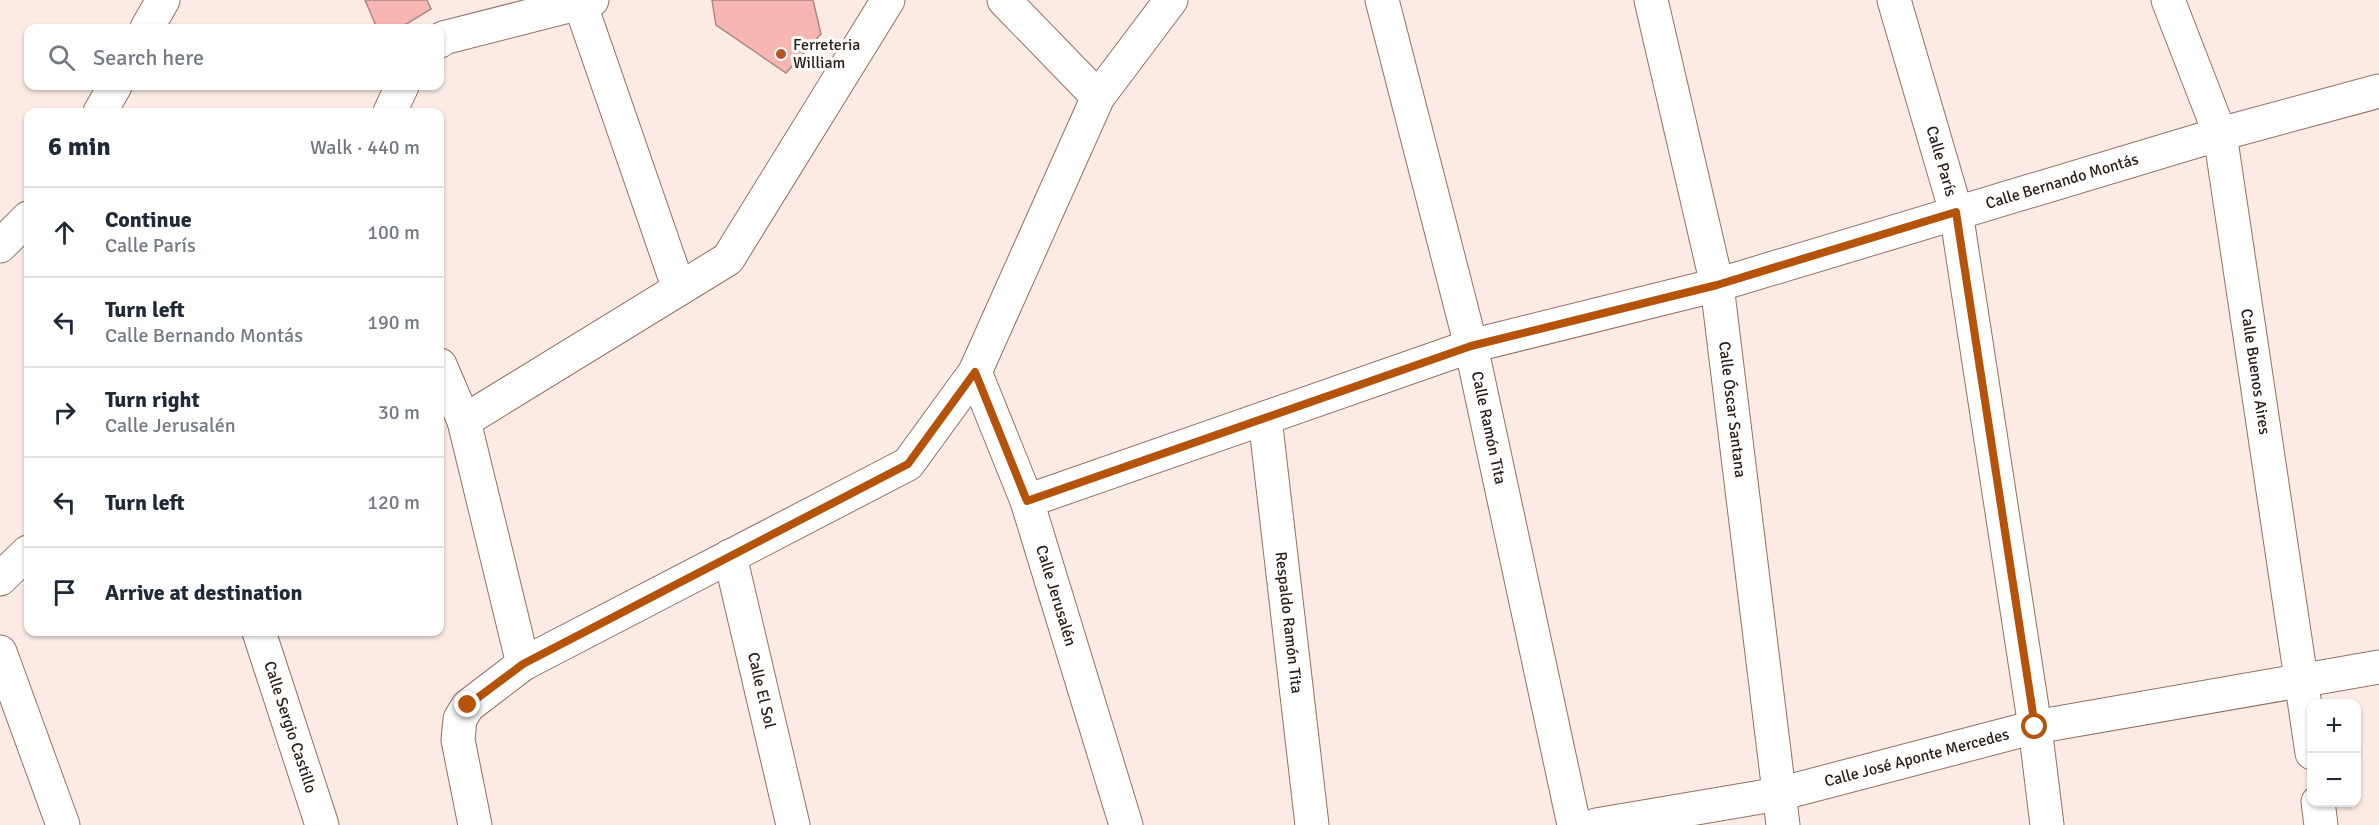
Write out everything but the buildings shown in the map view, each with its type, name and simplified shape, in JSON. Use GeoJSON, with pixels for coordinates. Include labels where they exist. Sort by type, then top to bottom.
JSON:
{"type":"FeatureCollection","features":[{"type":"Feature","properties":{"kind":"street"},"geometry":{"type":"LineString","coordinates":[[149,24],[163,0]]}},
{"type":"Feature","properties":{"kind":"street"},"geometry":{"type":"LineString","coordinates":[[464,422],[728,259],[888,0]]}},
{"type":"Feature","properties":{"kind":"street"},"geometry":{"type":"LineString","coordinates":[[1004,0],[1098,97]]}},
{"type":"Feature","properties":{"kind":"street"},"geometry":{"type":"LineString","coordinates":[[475,825],[458,740],[460,719],[468,705],[523,664],[908,464],[975,372],[1098,97],[1171,0]]}},
{"type":"Feature","properties":{"kind":"street","name":"Calle Ramón Tita"},"geometry":{"type":"LineString","coordinates":[[1382,0],[1471,346],[1574,825]]}},
{"type":"Feature","properties":{"kind":"street","name":"Calle Óscar Santana"},"geometry":{"type":"LineString","coordinates":[[1651,0],[1717,285],[1781,810]]}},
{"type":"Feature","properties":{"kind":"street","name":"Calle París"},"geometry":{"type":"LineString","coordinates":[[1894,0],[1956,212],[2035,727],[2047,825]]}},
{"type":"Feature","properties":{"kind":"street","name":"Calle Buenos Aires"},"geometry":{"type":"LineString","coordinates":[[2168,0],[2220,134],[2307,716]]}},
{"type":"Feature","properties":{"kind":"street"},"geometry":{"type":"LineString","coordinates":[[444,38],[586,2],[679,289]]}},
{"type":"Feature","properties":{"kind":"street"},"geometry":{"type":"LineString","coordinates":[[102,108],[113,90]]}},
{"type":"Feature","properties":{"kind":"street"},"geometry":{"type":"LineString","coordinates":[[392,108],[400,90]]}},
{"type":"Feature","properties":{"kind":"street","name":"Calle Bernando Montás"},"geometry":{"type":"LineString","coordinates":[[1027,501],[1471,346],[1717,285],[2220,134],[2379,90]]}},
{"type":"Feature","properties":{"kind":"street","name":"Calle Jerusalén"},"geometry":{"type":"LineString","coordinates":[[975,372],[1027,501],[1126,825]]}},
{"type":"Feature","properties":{"kind":"street"},"geometry":{"type":"LineString","coordinates":[[444,374],[464,422],[523,664]]}},
{"type":"Feature","properties":{"kind":"street","name":"Respaldo Ramón Tita"},"geometry":{"type":"LineString","coordinates":[[1265,418],[1312,825]]}},
{"type":"Feature","properties":{"kind":"street"},"geometry":{"type":"LineString","coordinates":[[0,579],[24,556]]}},
{"type":"Feature","properties":{"kind":"street","name":"Calle El Sol"},"geometry":{"type":"LineString","coordinates":[[730,556],[793,825]]}},
{"type":"Feature","properties":{"kind":"street","name":"Calle Sergio Castillo"},"geometry":{"type":"LineString","coordinates":[[260,636],[322,825]]}},
{"type":"Feature","properties":{"kind":"street"},"geometry":{"type":"LineString","coordinates":[[0,652],[63,825]]}},
{"type":"Feature","properties":{"kind":"street","name":"Calle José Aponte Mercedes"},"geometry":{"type":"LineString","coordinates":[[1596,825],[1781,810],[2035,727],[2379,667]]}},
{"type":"Feature","properties":{"kind":"street"},"geometry":{"type":"LineString","coordinates":[[2319,807],[2321,825]]}},
{"type":"Feature","properties":{"kind":"place","name":"Ferreteria William"},"geometry":{"type":"Point","coordinates":[781,54]}},
{"type":"Feature","properties":{"kind":"route"},"geometry":{"type":"LineString","coordinates":[[468,705],[523,664],[908,464],[975,372],[1027,501],[1471,346],[1717,285],[1956,212],[2035,727]]}}]}
